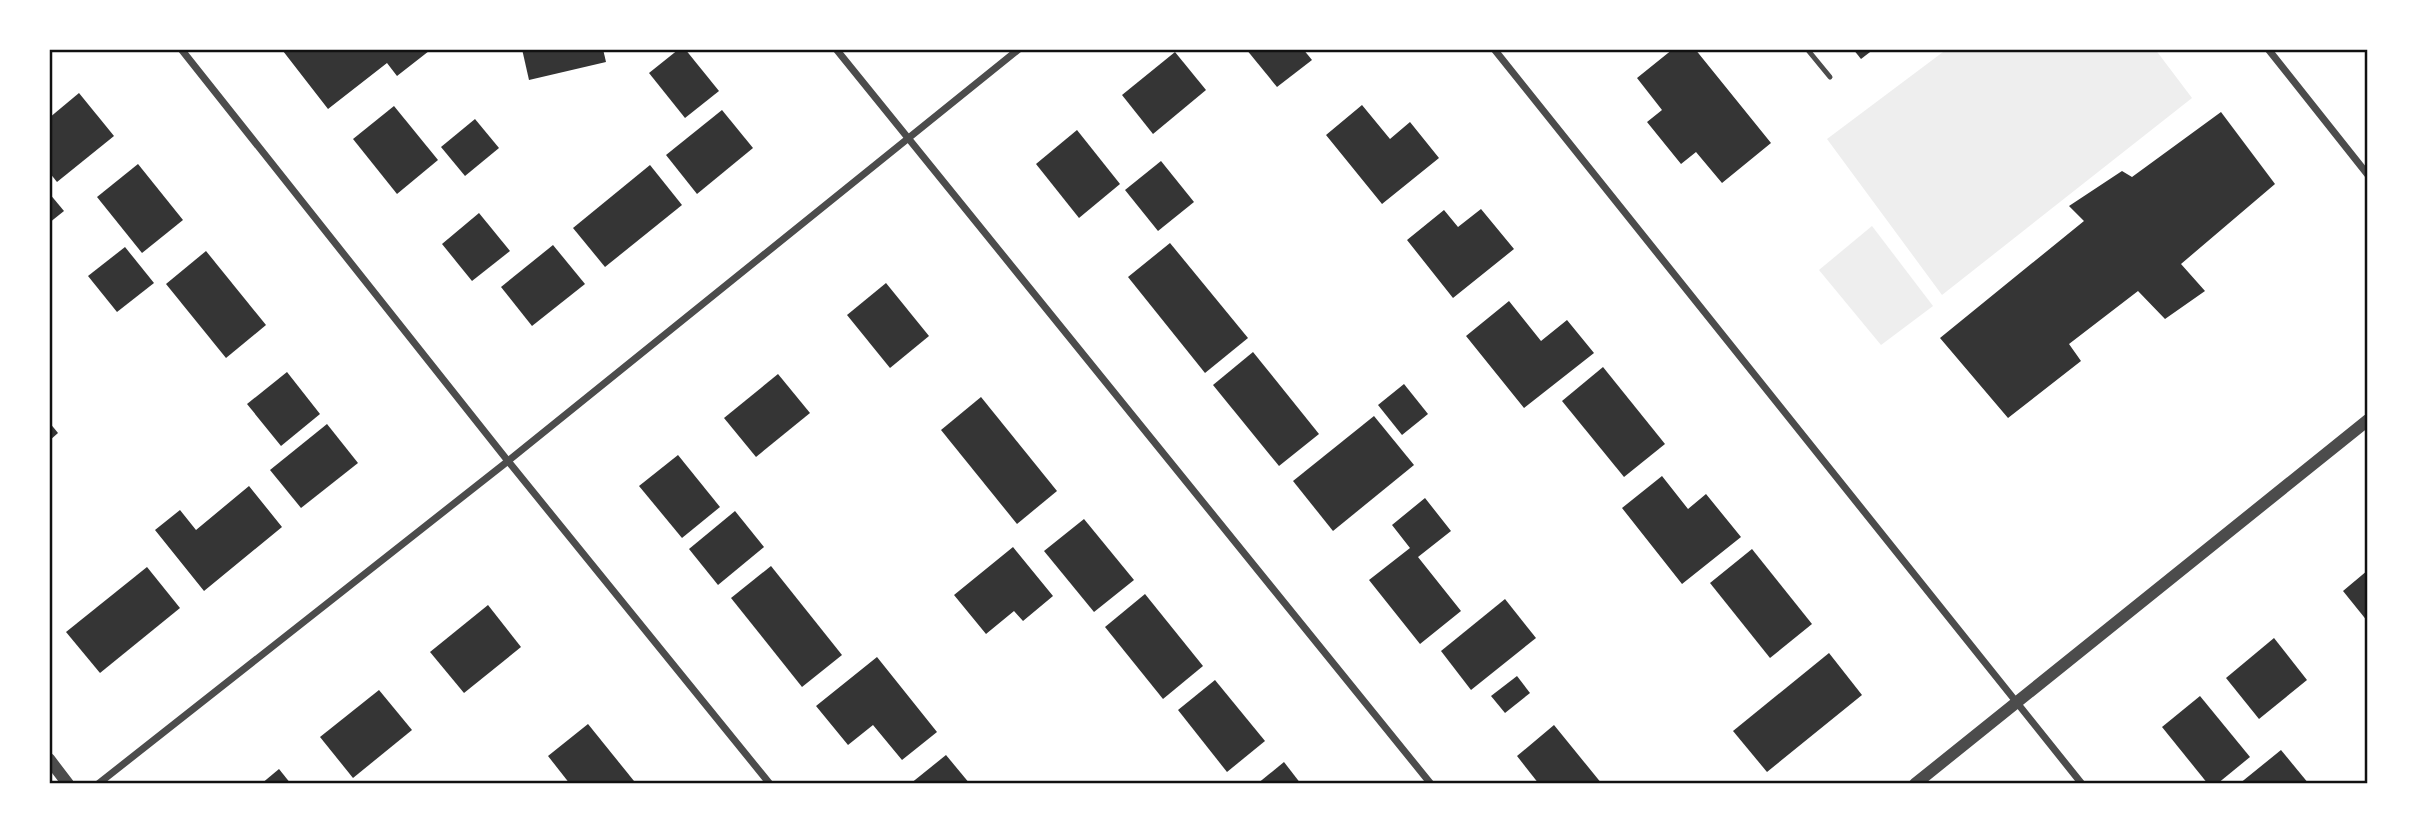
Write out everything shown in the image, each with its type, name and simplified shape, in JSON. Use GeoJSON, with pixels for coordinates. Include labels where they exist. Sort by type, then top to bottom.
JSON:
{"type":"FeatureCollection","features":[{"type":"Feature","properties":{"kind":"street"},"geometry":{"type":"LineString","coordinates":[[181,49],[769,784]]}},
{"type":"Feature","properties":{"kind":"street"},"geometry":{"type":"LineString","coordinates":[[836,49],[1431,784]]}},
{"type":"Feature","properties":{"kind":"street"},"geometry":{"type":"LineString","coordinates":[[98,784],[508,461],[1018,49]]}},
{"type":"Feature","properties":{"kind":"street"},"geometry":{"type":"LineString","coordinates":[[1494,49],[2082,784]]}},
{"type":"Feature","properties":{"kind":"street"},"geometry":{"type":"LineString","coordinates":[[2268,49],[2368,175]]}},
{"type":"Feature","properties":{"kind":"street"},"geometry":{"type":"LineString","coordinates":[[1915,784],[2368,420]]}},
{"type":"Feature","properties":{"kind":"street"},"geometry":{"type":"LineString","coordinates":[[49,759],[68,784]]}},
{"type":"Feature","properties":{"kind":"lane"},"geometry":{"type":"LineString","coordinates":[[1807,49],[1830,77]]}},
{"type":"Feature","properties":{"kind":"shaded area"},"geometry":{"type":"Polygon","coordinates":[[[1947,49],[2155,49],[2192,98],[1942,295],[1827,139],[1947,49]]]}},
{"type":"Feature","properties":{"kind":"shaded area"},"geometry":{"type":"Polygon","coordinates":[[[1872,226],[1933,306],[1881,345],[1819,270],[1872,226]]]}},
{"type":"Feature","properties":{"kind":"building"},"geometry":{"type":"Polygon","coordinates":[[[522,49],[603,49],[606,62],[529,80],[522,49]]]}},
{"type":"Feature","properties":{"kind":"building"},"geometry":{"type":"Polygon","coordinates":[[[679,49],[685,49],[719,91],[685,118],[649,73],[679,49]]]}},
{"type":"Feature","properties":{"kind":"building"},"geometry":{"type":"Polygon","coordinates":[[[1246,49],[1303,49],[1312,60],[1277,87],[1246,49]]]}},
{"type":"Feature","properties":{"kind":"building"},"geometry":{"type":"Polygon","coordinates":[[[1673,49],[1695,49],[1771,143],[1722,183],[1696,152],[1681,164],[1647,122],[1662,110],[1637,78],[1673,49]]]}},
{"type":"Feature","properties":{"kind":"building"},"geometry":{"type":"Polygon","coordinates":[[[1853,49],[1874,49],[1861,59],[1853,49]]]}},
{"type":"Feature","properties":{"kind":"building"},"geometry":{"type":"Polygon","coordinates":[[[283,51],[429,51],[397,76],[387,63],[328,109],[283,51]]]}},
{"type":"Feature","properties":{"kind":"building"},"geometry":{"type":"Polygon","coordinates":[[[1175,52],[1206,90],[1153,134],[1122,95],[1175,52]]]}},
{"type":"Feature","properties":{"kind":"building"},"geometry":{"type":"Polygon","coordinates":[[[79,93],[114,136],[57,182],[49,172],[49,118],[79,93]]]}},
{"type":"Feature","properties":{"kind":"building"},"geometry":{"type":"Polygon","coordinates":[[[1362,105],[1390,139],[1410,122],[1439,158],[1382,204],[1326,135],[1362,105]]]}},
{"type":"Feature","properties":{"kind":"building"},"geometry":{"type":"Polygon","coordinates":[[[394,106],[438,160],[397,194],[353,139],[394,106]]]}},
{"type":"Feature","properties":{"kind":"building"},"geometry":{"type":"Polygon","coordinates":[[[722,110],[753,148],[697,194],[666,155],[722,110]]]}},
{"type":"Feature","properties":{"kind":"building"},"geometry":{"type":"Polygon","coordinates":[[[2221,112],[2275,184],[2181,264],[2205,291],[2165,319],[2138,291],[2069,344],[2081,361],[2008,418],[1940,338],[2084,221],[2069,206],[2122,171],[2132,177],[2221,112]]]}},
{"type":"Feature","properties":{"kind":"building"},"geometry":{"type":"Polygon","coordinates":[[[475,119],[499,148],[465,176],[441,147],[475,119]]]}},
{"type":"Feature","properties":{"kind":"building"},"geometry":{"type":"Polygon","coordinates":[[[1077,130],[1120,184],[1079,218],[1036,164],[1077,130]]]}},
{"type":"Feature","properties":{"kind":"building"},"geometry":{"type":"Polygon","coordinates":[[[1161,161],[1194,202],[1158,231],[1125,190],[1161,161]]]}},
{"type":"Feature","properties":{"kind":"building"},"geometry":{"type":"Polygon","coordinates":[[[138,164],[183,220],[142,253],[97,197],[138,164]]]}},
{"type":"Feature","properties":{"kind":"building"},"geometry":{"type":"Polygon","coordinates":[[[650,165],[682,205],[605,267],[573,228],[650,165]]]}},
{"type":"Feature","properties":{"kind":"building"},"geometry":{"type":"Polygon","coordinates":[[[49,193],[64,211],[49,223],[49,193]]]}},
{"type":"Feature","properties":{"kind":"building"},"geometry":{"type":"Polygon","coordinates":[[[1481,209],[1514,249],[1453,298],[1407,240],[1444,210],[1458,227],[1481,209]]]}},
{"type":"Feature","properties":{"kind":"building"},"geometry":{"type":"Polygon","coordinates":[[[479,213],[510,251],[472,281],[442,244],[479,213]]]}},
{"type":"Feature","properties":{"kind":"building"},"geometry":{"type":"Polygon","coordinates":[[[1170,243],[1248,338],[1205,373],[1128,277],[1170,243]]]}},
{"type":"Feature","properties":{"kind":"building"},"geometry":{"type":"Polygon","coordinates":[[[553,245],[585,284],[532,326],[501,287],[553,245]]]}},
{"type":"Feature","properties":{"kind":"building"},"geometry":{"type":"Polygon","coordinates":[[[125,247],[154,283],[117,312],[88,276],[125,247]]]}},
{"type":"Feature","properties":{"kind":"building"},"geometry":{"type":"Polygon","coordinates":[[[206,251],[266,325],[226,358],[166,284],[206,251]]]}},
{"type":"Feature","properties":{"kind":"building"},"geometry":{"type":"Polygon","coordinates":[[[886,283],[929,336],[890,368],[847,315],[886,283]]]}},
{"type":"Feature","properties":{"kind":"building"},"geometry":{"type":"Polygon","coordinates":[[[1509,301],[1541,341],[1567,320],[1594,353],[1524,408],[1466,336],[1509,301]]]}},
{"type":"Feature","properties":{"kind":"building"},"geometry":{"type":"Polygon","coordinates":[[[1253,352],[1319,434],[1279,466],[1213,385],[1253,352]]]}},
{"type":"Feature","properties":{"kind":"building"},"geometry":{"type":"Polygon","coordinates":[[[1603,367],[1665,444],[1624,477],[1562,401],[1603,367]]]}},
{"type":"Feature","properties":{"kind":"building"},"geometry":{"type":"Polygon","coordinates":[[[287,372],[320,414],[281,446],[247,404],[287,372]]]}},
{"type":"Feature","properties":{"kind":"building"},"geometry":{"type":"Polygon","coordinates":[[[778,374],[810,413],[756,457],[724,418],[778,374]]]}},
{"type":"Feature","properties":{"kind":"building"},"geometry":{"type":"Polygon","coordinates":[[[1404,384],[1428,414],[1402,435],[1378,405],[1404,384]]]}},
{"type":"Feature","properties":{"kind":"building"},"geometry":{"type":"Polygon","coordinates":[[[981,397],[1057,491],[1017,524],[941,430],[981,397]]]}},
{"type":"Feature","properties":{"kind":"building"},"geometry":{"type":"Polygon","coordinates":[[[1374,416],[1414,465],[1333,531],[1293,481],[1374,416]]]}},
{"type":"Feature","properties":{"kind":"building"},"geometry":{"type":"Polygon","coordinates":[[[49,422],[58,433],[49,441],[49,422]]]}},
{"type":"Feature","properties":{"kind":"building"},"geometry":{"type":"Polygon","coordinates":[[[327,424],[358,463],[301,508],[270,470],[327,424]]]}},
{"type":"Feature","properties":{"kind":"building"},"geometry":{"type":"Polygon","coordinates":[[[678,455],[720,507],[682,538],[639,486],[678,455]]]}},
{"type":"Feature","properties":{"kind":"building"},"geometry":{"type":"Polygon","coordinates":[[[1662,476],[1688,509],[1706,494],[1741,537],[1682,584],[1622,508],[1662,476]]]}},
{"type":"Feature","properties":{"kind":"building"},"geometry":{"type":"Polygon","coordinates":[[[249,486],[282,527],[204,591],[155,530],[180,510],[196,530],[249,486]]]}},
{"type":"Feature","properties":{"kind":"building"},"geometry":{"type":"Polygon","coordinates":[[[1425,498],[1451,531],[1418,557],[1461,611],[1420,644],[1369,580],[1410,548],[1392,525],[1425,498]]]}},
{"type":"Feature","properties":{"kind":"building"},"geometry":{"type":"Polygon","coordinates":[[[735,511],[764,547],[718,585],[689,549],[735,511]]]}},
{"type":"Feature","properties":{"kind":"building"},"geometry":{"type":"Polygon","coordinates":[[[1084,519],[1134,580],[1094,612],[1044,551],[1084,519]]]}},
{"type":"Feature","properties":{"kind":"building"},"geometry":{"type":"Polygon","coordinates":[[[1013,547],[1053,596],[1023,621],[1014,611],[986,634],[954,595],[1013,547]]]}},
{"type":"Feature","properties":{"kind":"building"},"geometry":{"type":"Polygon","coordinates":[[[1752,549],[1812,624],[1770,658],[1710,583],[1752,549]]]}},
{"type":"Feature","properties":{"kind":"building"},"geometry":{"type":"Polygon","coordinates":[[[771,566],[842,655],[802,687],[731,598],[771,566]]]}},
{"type":"Feature","properties":{"kind":"building"},"geometry":{"type":"Polygon","coordinates":[[[147,567],[180,608],[100,673],[66,632],[147,567]]]}},
{"type":"Feature","properties":{"kind":"building"},"geometry":{"type":"Polygon","coordinates":[[[2368,570],[2368,622],[2343,591],[2368,570]]]}},
{"type":"Feature","properties":{"kind":"building"},"geometry":{"type":"Polygon","coordinates":[[[1145,594],[1203,666],[1163,699],[1105,627],[1145,594]]]}},
{"type":"Feature","properties":{"kind":"building"},"geometry":{"type":"Polygon","coordinates":[[[1505,599],[1536,638],[1471,690],[1441,651],[1505,599]]]}},
{"type":"Feature","properties":{"kind":"building"},"geometry":{"type":"Polygon","coordinates":[[[488,605],[521,647],[464,693],[430,652],[488,605]]]}},
{"type":"Feature","properties":{"kind":"building"},"geometry":{"type":"Polygon","coordinates":[[[2274,638],[2307,680],[2259,719],[2226,678],[2274,638]]]}},
{"type":"Feature","properties":{"kind":"building"},"geometry":{"type":"Polygon","coordinates":[[[1829,653],[1862,695],[1767,772],[1733,731],[1829,653]]]}},
{"type":"Feature","properties":{"kind":"building"},"geometry":{"type":"Polygon","coordinates":[[[877,657],[937,732],[902,760],[873,725],[848,745],[816,706],[877,657]]]}},
{"type":"Feature","properties":{"kind":"building"},"geometry":{"type":"Polygon","coordinates":[[[1517,676],[1530,693],[1505,713],[1491,696],[1517,676]]]}},
{"type":"Feature","properties":{"kind":"building"},"geometry":{"type":"Polygon","coordinates":[[[1215,680],[1265,741],[1227,772],[1178,710],[1215,680]]]}},
{"type":"Feature","properties":{"kind":"building"},"geometry":{"type":"Polygon","coordinates":[[[379,690],[412,730],[353,778],[320,737],[379,690]]]}},
{"type":"Feature","properties":{"kind":"building"},"geometry":{"type":"Polygon","coordinates":[[[2200,696],[2250,757],[2217,784],[2208,784],[2162,727],[2200,696]]]}},
{"type":"Feature","properties":{"kind":"building"},"geometry":{"type":"Polygon","coordinates":[[[588,724],[634,781],[631,784],[570,784],[548,756],[588,724]]]}},
{"type":"Feature","properties":{"kind":"building"},"geometry":{"type":"Polygon","coordinates":[[[1554,725],[1602,784],[1539,784],[1517,756],[1554,725]]]}},
{"type":"Feature","properties":{"kind":"building"},"geometry":{"type":"Polygon","coordinates":[[[2281,750],[2309,784],[2239,784],[2281,750]]]}},
{"type":"Feature","properties":{"kind":"building"},"geometry":{"type":"Polygon","coordinates":[[[946,755],[970,784],[910,784],[946,755]]]}},
{"type":"Feature","properties":{"kind":"building"},"geometry":{"type":"Polygon","coordinates":[[[1284,762],[1301,784],[1257,784],[1284,762]]]}},
{"type":"Feature","properties":{"kind":"building"},"geometry":{"type":"Polygon","coordinates":[[[279,769],[291,784],[261,784],[279,769]]]}}]}
